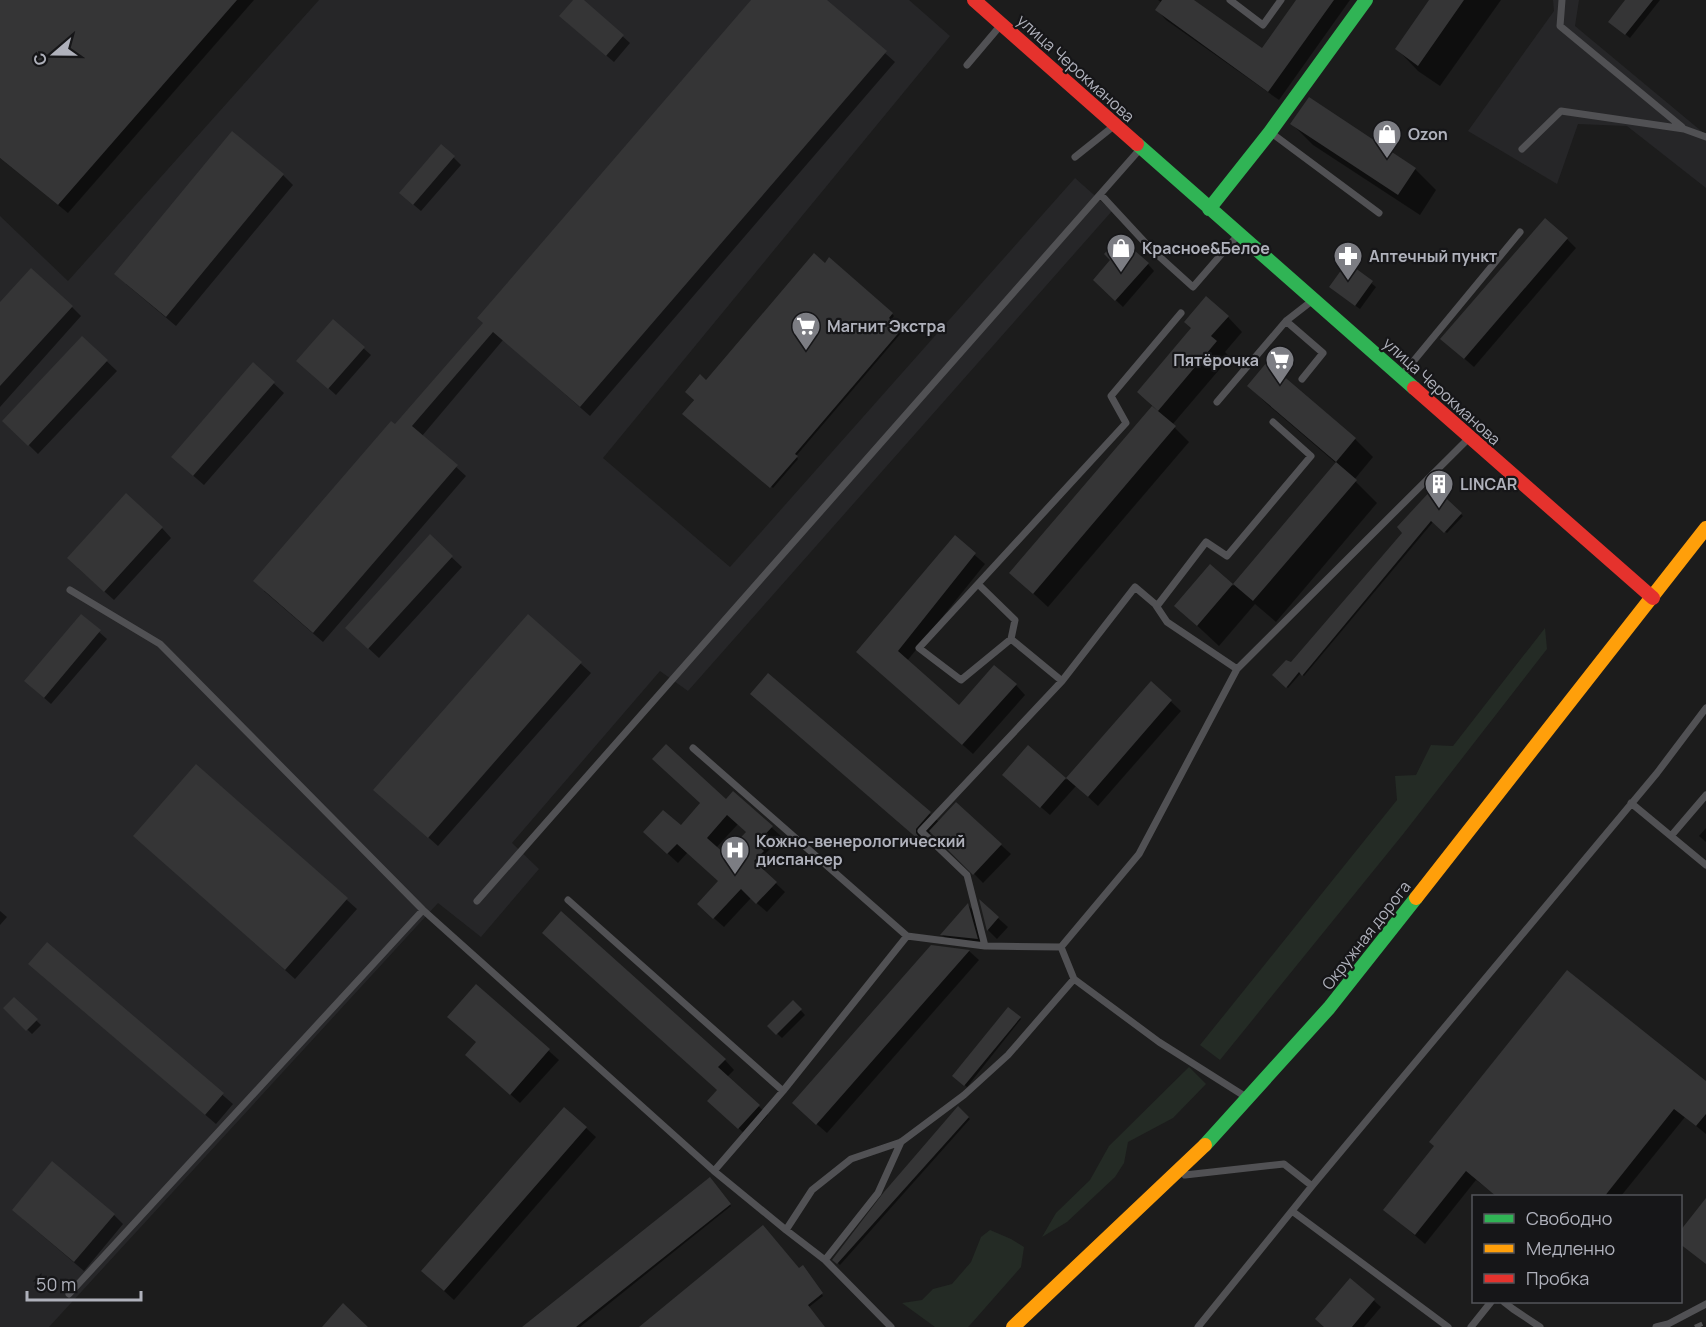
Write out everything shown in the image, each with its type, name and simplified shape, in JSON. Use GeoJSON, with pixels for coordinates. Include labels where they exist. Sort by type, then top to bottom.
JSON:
{"type":"FeatureCollection","features":[{"type":"Feature","properties":{"kind":"main road","name":"улица Черокманова"},"geometry":{"type":"LineString","coordinates":[[974,0],[1653,598]]}},
{"type":"Feature","properties":{"kind":"main road"},"geometry":{"type":"LineString","coordinates":[[1209,209],[1270,132],[1366,0]]}},
{"type":"Feature","properties":{"kind":"main road","name":"Окружная дорога"},"geometry":{"type":"LineString","coordinates":[[1013,1327],[1215,1136],[1329,1008],[1706,528]]}},
{"type":"Feature","properties":{"kind":"lane"},"geometry":{"type":"LineString","coordinates":[[1230,0],[1263,26],[1281,0]]}},
{"type":"Feature","properties":{"kind":"lane"},"geometry":{"type":"LineString","coordinates":[[1562,0],[1560,26],[1684,129]]}},
{"type":"Feature","properties":{"kind":"lane"},"geometry":{"type":"LineString","coordinates":[[968,64],[1002,24]]}},
{"type":"Feature","properties":{"kind":"lane"},"geometry":{"type":"LineString","coordinates":[[1522,149],[1561,111],[1684,129],[1706,138]]}},
{"type":"Feature","properties":{"kind":"lane"},"geometry":{"type":"LineString","coordinates":[[1075,157],[1115,125]]}},
{"type":"Feature","properties":{"kind":"lane"},"geometry":{"type":"LineString","coordinates":[[1270,132],[1379,213]]}},
{"type":"Feature","properties":{"kind":"lane"},"geometry":{"type":"LineString","coordinates":[[477,900],[1141,148]]}},
{"type":"Feature","properties":{"kind":"lane"},"geometry":{"type":"LineString","coordinates":[[1101,195],[1151,249],[1193,287],[1239,234]]}},
{"type":"Feature","properties":{"kind":"lane"},"geometry":{"type":"LineString","coordinates":[[1402,375],[1520,232]]}},
{"type":"Feature","properties":{"kind":"lane"},"geometry":{"type":"LineString","coordinates":[[1217,402],[1286,321],[1313,300]]}},
{"type":"Feature","properties":{"kind":"lane"},"geometry":{"type":"LineString","coordinates":[[978,584],[1015,620],[1011,639],[961,680],[919,648],[1126,423],[1111,396],[1181,312]]}},
{"type":"Feature","properties":{"kind":"lane"},"geometry":{"type":"LineString","coordinates":[[1286,321],[1323,353],[1302,379]]}},
{"type":"Feature","properties":{"kind":"lane"},"geometry":{"type":"LineString","coordinates":[[1156,606],[1206,542],[1227,556],[1311,456],[1273,422]]}},
{"type":"Feature","properties":{"kind":"lane"},"geometry":{"type":"LineString","coordinates":[[1062,947],[1139,854],[1237,669],[1469,438]]}},
{"type":"Feature","properties":{"kind":"lane"},"geometry":{"type":"LineString","coordinates":[[985,946],[967,875],[921,831],[1062,681],[1135,587],[1156,606],[1167,622],[1237,669]]}},
{"type":"Feature","properties":{"kind":"lane"},"geometry":{"type":"LineString","coordinates":[[70,590],[160,644],[423,910],[714,1171],[825,1260],[891,1327]]}},
{"type":"Feature","properties":{"kind":"lane"},"geometry":{"type":"LineString","coordinates":[[1011,639],[1062,681]]}},
{"type":"Feature","properties":{"kind":"lane"},"geometry":{"type":"LineString","coordinates":[[1198,1327],[1312,1186],[1631,803],[1706,708]]}},
{"type":"Feature","properties":{"kind":"lane"},"geometry":{"type":"LineString","coordinates":[[693,748],[906,936],[985,946],[1062,947]]}},
{"type":"Feature","properties":{"kind":"lane"},"geometry":{"type":"LineString","coordinates":[[1671,836],[1706,795]]}},
{"type":"Feature","properties":{"kind":"lane"},"geometry":{"type":"LineString","coordinates":[[1631,803],[1706,865]]}},
{"type":"Feature","properties":{"kind":"lane"},"geometry":{"type":"LineString","coordinates":[[568,900],[783,1091]]}},
{"type":"Feature","properties":{"kind":"lane"},"geometry":{"type":"LineString","coordinates":[[69,1294],[423,910]]}},
{"type":"Feature","properties":{"kind":"lane"},"geometry":{"type":"LineString","coordinates":[[714,1171],[783,1091],[906,936]]}},
{"type":"Feature","properties":{"kind":"lane"},"geometry":{"type":"LineString","coordinates":[[1062,947],[1074,979],[1160,1042],[1248,1099]]}},
{"type":"Feature","properties":{"kind":"lane"},"geometry":{"type":"LineString","coordinates":[[786,1230],[812,1190],[851,1159],[901,1142],[964,1095],[1008,1055],[1074,979]]}},
{"type":"Feature","properties":{"kind":"lane"},"geometry":{"type":"LineString","coordinates":[[825,1260],[878,1193],[901,1142]]}},
{"type":"Feature","properties":{"kind":"lane"},"geometry":{"type":"LineString","coordinates":[[1174,1176],[1284,1164],[1312,1186]]}},
{"type":"Feature","properties":{"kind":"lane"},"geometry":{"type":"LineString","coordinates":[[1293,1211],[1448,1327]]}},
{"type":"Feature","properties":{"kind":"lane"},"geometry":{"type":"LineString","coordinates":[[1471,1327],[1490,1303]]}},
{"type":"Feature","properties":{"kind":"lane"},"geometry":{"type":"LineString","coordinates":[[1505,1303],[1540,1327]]}},
{"type":"Feature","properties":{"kind":"lane"},"geometry":{"type":"LineString","coordinates":[[1656,1327],[1668,1324],[1706,1304]]}},
{"type":"Feature","properties":{"kind":"shaded area"},"geometry":{"type":"Polygon","coordinates":[[[319,0],[909,0],[950,36],[603,458],[730,567],[1075,178],[1112,211],[688,691],[660,671],[512,843],[539,869],[481,937],[438,903],[49,1327],[0,1327],[0,216],[68,281],[319,0]]]}},
{"type":"Feature","properties":{"kind":"shaded area"},"geometry":{"type":"Polygon","coordinates":[[[1553,0],[1579,0],[1575,26],[1706,135],[1706,188],[1627,126],[1578,124],[1557,184],[1468,131],[1554,11],[1553,0]]]}},
{"type":"Feature","properties":{"kind":"shaded area"},"geometry":{"type":"Polygon","coordinates":[[[1545,628],[1547,649],[1404,833],[1220,1060],[1200,1045],[1397,800],[1395,776],[1416,775],[1431,745],[1453,746],[1545,628]]]}},
{"type":"Feature","properties":{"kind":"shaded area"},"geometry":{"type":"Polygon","coordinates":[[[1189,1067],[1206,1084],[1173,1118],[1128,1142],[1124,1163],[1115,1177],[1067,1222],[1042,1237],[1056,1213],[1090,1180],[1109,1146],[1189,1067]]]}},
{"type":"Feature","properties":{"kind":"shaded area"},"geometry":{"type":"Polygon","coordinates":[[[990,1230],[1024,1247],[1021,1267],[968,1327],[935,1327],[902,1303],[922,1300],[933,1289],[952,1284],[971,1262],[981,1237],[990,1230]]]}},
{"type":"Feature","properties":{"kind":"building"},"geometry":{"type":"Polygon","coordinates":[[[0,0],[237,0],[58,205],[0,158],[0,0]]]}},
{"type":"Feature","properties":{"kind":"building"},"geometry":{"type":"Polygon","coordinates":[[[573,0],[584,0],[624,35],[606,56],[559,16],[573,0]]]}},
{"type":"Feature","properties":{"kind":"building"},"geometry":{"type":"Polygon","coordinates":[[[751,0],[827,0],[887,51],[580,407],[493,332],[412,426],[458,465],[313,633],[253,581],[391,421],[395,424],[483,323],[477,318],[751,0]]]}},
{"type":"Feature","properties":{"kind":"building"},"geometry":{"type":"Polygon","coordinates":[[[1162,0],[1194,0],[1262,48],[1296,0],[1334,0],[1268,92],[1155,10],[1162,0]]]}},
{"type":"Feature","properties":{"kind":"building"},"geometry":{"type":"Polygon","coordinates":[[[1429,0],[1464,0],[1418,66],[1395,49],[1429,0]]]}},
{"type":"Feature","properties":{"kind":"building"},"geometry":{"type":"Polygon","coordinates":[[[1625,0],[1653,0],[1625,35],[1608,22],[1625,0]]]}},
{"type":"Feature","properties":{"kind":"building"},"geometry":{"type":"Polygon","coordinates":[[[1309,97],[1416,168],[1398,195],[1290,124],[1309,97]]]}},
{"type":"Feature","properties":{"kind":"building"},"geometry":{"type":"Polygon","coordinates":[[[232,131],[284,174],[166,317],[114,274],[232,131]]]}},
{"type":"Feature","properties":{"kind":"building"},"geometry":{"type":"Polygon","coordinates":[[[441,144],[455,156],[413,205],[399,193],[441,144]]]}},
{"type":"Feature","properties":{"kind":"building"},"geometry":{"type":"Polygon","coordinates":[[[1545,218],[1568,238],[1464,359],[1440,339],[1545,218]]]}},
{"type":"Feature","properties":{"kind":"building"},"geometry":{"type":"Polygon","coordinates":[[[1119,237],[1149,263],[1115,301],[1093,280],[1110,260],[1104,254],[1119,237]]]}},
{"type":"Feature","properties":{"kind":"building","name":"Магнит Экстра"},"geometry":{"type":"Polygon","coordinates":[[[814,253],[825,263],[829,257],[893,313],[889,318],[902,329],[795,454],[798,456],[770,488],[682,414],[694,400],[685,392],[700,374],[706,380],[814,253]]]}},
{"type":"Feature","properties":{"kind":"building"},"geometry":{"type":"Polygon","coordinates":[[[1347,262],[1373,281],[1355,306],[1329,287],[1347,262]]]}},
{"type":"Feature","properties":{"kind":"building"},"geometry":{"type":"Polygon","coordinates":[[[31,268],[73,306],[0,386],[0,302],[31,268]]]}},
{"type":"Feature","properties":{"kind":"building"},"geometry":{"type":"Polygon","coordinates":[[[1206,296],[1229,316],[1211,336],[1217,341],[1158,411],[1137,392],[1191,328],[1184,322],[1206,296]]]}},
{"type":"Feature","properties":{"kind":"building"},"geometry":{"type":"Polygon","coordinates":[[[333,319],[365,347],[328,389],[296,361],[333,319]]]}},
{"type":"Feature","properties":{"kind":"building"},"geometry":{"type":"Polygon","coordinates":[[[82,336],[108,360],[28,446],[2,421],[82,336]]]}},
{"type":"Feature","properties":{"kind":"building"},"geometry":{"type":"Polygon","coordinates":[[[253,362],[275,382],[193,476],[171,457],[253,362]]]}},
{"type":"Feature","properties":{"kind":"building"},"geometry":{"type":"Polygon","coordinates":[[[1267,362],[1356,438],[1336,462],[1247,386],[1267,362]]]}},
{"type":"Feature","properties":{"kind":"building"},"geometry":{"type":"Polygon","coordinates":[[[1152,406],[1176,426],[1033,594],[1009,573],[1152,406]]]}},
{"type":"Feature","properties":{"kind":"building"},"geometry":{"type":"Polygon","coordinates":[[[1336,462],[1357,480],[1253,601],[1233,584],[1336,462]]]}},
{"type":"Feature","properties":{"kind":"building"},"geometry":{"type":"Polygon","coordinates":[[[1434,487],[1462,513],[1444,533],[1431,521],[1302,676],[1299,672],[1286,688],[1272,675],[1286,660],[1291,662],[1402,533],[1397,527],[1434,487]]]}},
{"type":"Feature","properties":{"kind":"building"},"geometry":{"type":"Polygon","coordinates":[[[126,493],[163,527],[104,592],[67,558],[126,493]]]}},
{"type":"Feature","properties":{"kind":"building"},"geometry":{"type":"Polygon","coordinates":[[[430,534],[453,556],[368,649],[345,628],[430,534]]]}},
{"type":"Feature","properties":{"kind":"building"},"geometry":{"type":"Polygon","coordinates":[[[955,535],[976,553],[898,651],[959,705],[994,665],[1017,684],[962,745],[856,652],[955,535]]]}},
{"type":"Feature","properties":{"kind":"building"},"geometry":{"type":"Polygon","coordinates":[[[1210,564],[1233,584],[1197,626],[1174,606],[1210,564]]]}},
{"type":"Feature","properties":{"kind":"building"},"geometry":{"type":"Polygon","coordinates":[[[81,614],[101,630],[44,698],[24,681],[81,614]]]}},
{"type":"Feature","properties":{"kind":"building"},"geometry":{"type":"Polygon","coordinates":[[[528,614],[582,662],[428,838],[373,790],[528,614]]]}},
{"type":"Feature","properties":{"kind":"building"},"geometry":{"type":"Polygon","coordinates":[[[768,673],[931,812],[916,829],[919,840],[750,694],[768,673]]]}},
{"type":"Feature","properties":{"kind":"building"},"geometry":{"type":"Polygon","coordinates":[[[1151,681],[1172,700],[1088,797],[1066,778],[1151,681]]]}},
{"type":"Feature","properties":{"kind":"building"},"geometry":{"type":"Polygon","coordinates":[[[666,744],[726,799],[733,791],[773,826],[756,844],[764,851],[754,861],[777,882],[756,904],[741,889],[713,919],[697,904],[718,881],[677,844],[667,854],[643,832],[663,810],[681,825],[700,803],[652,759],[666,744]],[[727,815],[707,838],[725,854],[746,832],[727,815]]]}},
{"type":"Feature","properties":{"kind":"building"},"geometry":{"type":"Polygon","coordinates":[[[1028,745],[1066,778],[1040,808],[1002,775],[1028,745]]]}},
{"type":"Feature","properties":{"kind":"building"},"geometry":{"type":"Polygon","coordinates":[[[196,764],[348,898],[285,970],[133,836],[196,764]]]}},
{"type":"Feature","properties":{"kind":"building"},"geometry":{"type":"Polygon","coordinates":[[[956,802],[1002,844],[973,875],[929,831],[956,802]]]}},
{"type":"Feature","properties":{"kind":"building"},"geometry":{"type":"Polygon","coordinates":[[[979,899],[999,917],[987,931],[979,899]]]}},
{"type":"Feature","properties":{"kind":"building"},"geometry":{"type":"Polygon","coordinates":[[[968,903],[978,939],[940,935],[968,903]]]}},
{"type":"Feature","properties":{"kind":"building"},"geometry":{"type":"Polygon","coordinates":[[[561,911],[726,1059],[718,1067],[760,1105],[738,1129],[707,1101],[717,1090],[542,933],[561,911]]]}},
{"type":"Feature","properties":{"kind":"building"},"geometry":{"type":"Polygon","coordinates":[[[47,942],[224,1093],[205,1115],[28,964],[47,942]]]}},
{"type":"Feature","properties":{"kind":"building"},"geometry":{"type":"Polygon","coordinates":[[[931,945],[970,950],[816,1125],[792,1103],[931,945]]]}},
{"type":"Feature","properties":{"kind":"building"},"geometry":{"type":"Polygon","coordinates":[[[1567,970],[1706,1081],[1706,1114],[1696,1126],[1674,1109],[1606,1195],[1495,1195],[1466,1171],[1415,1235],[1383,1210],[1434,1146],[1429,1142],[1567,970]]]}},
{"type":"Feature","properties":{"kind":"building"},"geometry":{"type":"Polygon","coordinates":[[[476,984],[550,1049],[510,1095],[465,1055],[476,1042],[447,1017],[476,984]]]}},
{"type":"Feature","properties":{"kind":"building"},"geometry":{"type":"Polygon","coordinates":[[[14,997],[38,1019],[26,1031],[3,1008],[14,997]]]}},
{"type":"Feature","properties":{"kind":"building"},"geometry":{"type":"Polygon","coordinates":[[[793,1000],[802,1009],[776,1035],[767,1026],[793,1000]]]}},
{"type":"Feature","properties":{"kind":"building"},"geometry":{"type":"Polygon","coordinates":[[[1008,1007],[1021,1017],[964,1086],[952,1076],[1008,1007]]]}},
{"type":"Feature","properties":{"kind":"building"},"geometry":{"type":"Polygon","coordinates":[[[958,1106],[969,1117],[837,1264],[832,1260],[884,1192],[958,1106]]]}},
{"type":"Feature","properties":{"kind":"building"},"geometry":{"type":"Polygon","coordinates":[[[564,1107],[587,1127],[444,1291],[421,1271],[564,1107]]]}},
{"type":"Feature","properties":{"kind":"building"},"geometry":{"type":"Polygon","coordinates":[[[52,1161],[115,1214],[74,1262],[12,1210],[52,1161]]]}},
{"type":"Feature","properties":{"kind":"building"},"geometry":{"type":"Polygon","coordinates":[[[710,1177],[731,1204],[576,1327],[522,1327],[710,1177]]]}},
{"type":"Feature","properties":{"kind":"building"},"geometry":{"type":"Polygon","coordinates":[[[1706,1198],[1706,1264],[1682,1246],[1682,1228],[1706,1198]]]}},
{"type":"Feature","properties":{"kind":"building"},"geometry":{"type":"Polygon","coordinates":[[[763,1225],[799,1268],[803,1265],[823,1293],[808,1305],[825,1327],[639,1327],[763,1225]]]}},
{"type":"Feature","properties":{"kind":"building"},"geometry":{"type":"Polygon","coordinates":[[[1350,1278],[1375,1299],[1352,1327],[1324,1327],[1315,1319],[1350,1278]]]}},
{"type":"Feature","properties":{"kind":"building"},"geometry":{"type":"Polygon","coordinates":[[[343,1303],[368,1327],[322,1327],[343,1303]]]}},
{"type":"Feature","properties":{"kind":"railway"},"geometry":{"type":"LineString","coordinates":[[1695,1327],[1706,1322]]}},
{"type":"Feature","properties":{"kind":"traffic: fast"},"geometry":{"type":"LineString","coordinates":[[1209,209],[1270,132],[1366,0]]}},
{"type":"Feature","properties":{"kind":"traffic: fast"},"geometry":{"type":"LineString","coordinates":[[1137,144],[1414,388]]}},
{"type":"Feature","properties":{"kind":"traffic: fast"},"geometry":{"type":"LineString","coordinates":[[1205,1145],[1329,1008],[1416,898]]}},
{"type":"Feature","properties":{"kind":"traffic: slow"},"geometry":{"type":"LineString","coordinates":[[1416,898],[1706,528]]}},
{"type":"Feature","properties":{"kind":"traffic: slow"},"geometry":{"type":"LineString","coordinates":[[1013,1327],[1205,1145]]}},
{"type":"Feature","properties":{"kind":"traffic: jam"},"geometry":{"type":"LineString","coordinates":[[974,0],[1137,144]]}},
{"type":"Feature","properties":{"kind":"traffic: jam"},"geometry":{"type":"LineString","coordinates":[[1414,388],[1653,598]]}},
{"type":"Feature","properties":{"kind":"place","name":"Ozon"},"geometry":{"type":"Point","coordinates":[1387,160]}},
{"type":"Feature","properties":{"kind":"place","name":"Красное&Белое"},"geometry":{"type":"Point","coordinates":[1121,274]}},
{"type":"Feature","properties":{"kind":"place","name":"Аптечный пункт"},"geometry":{"type":"Point","coordinates":[1348,282]}},
{"type":"Feature","properties":{"kind":"place","name":"Магнит Экстра"},"geometry":{"type":"Point","coordinates":[806,352]}},
{"type":"Feature","properties":{"kind":"place","name":"Пятёрочка"},"geometry":{"type":"Point","coordinates":[1280,386]}},
{"type":"Feature","properties":{"kind":"place","name":"LINCAR"},"geometry":{"type":"Point","coordinates":[1439,510]}},
{"type":"Feature","properties":{"kind":"place","name":"Кожно-венерологический диспансер"},"geometry":{"type":"Point","coordinates":[735,876]}}]}
